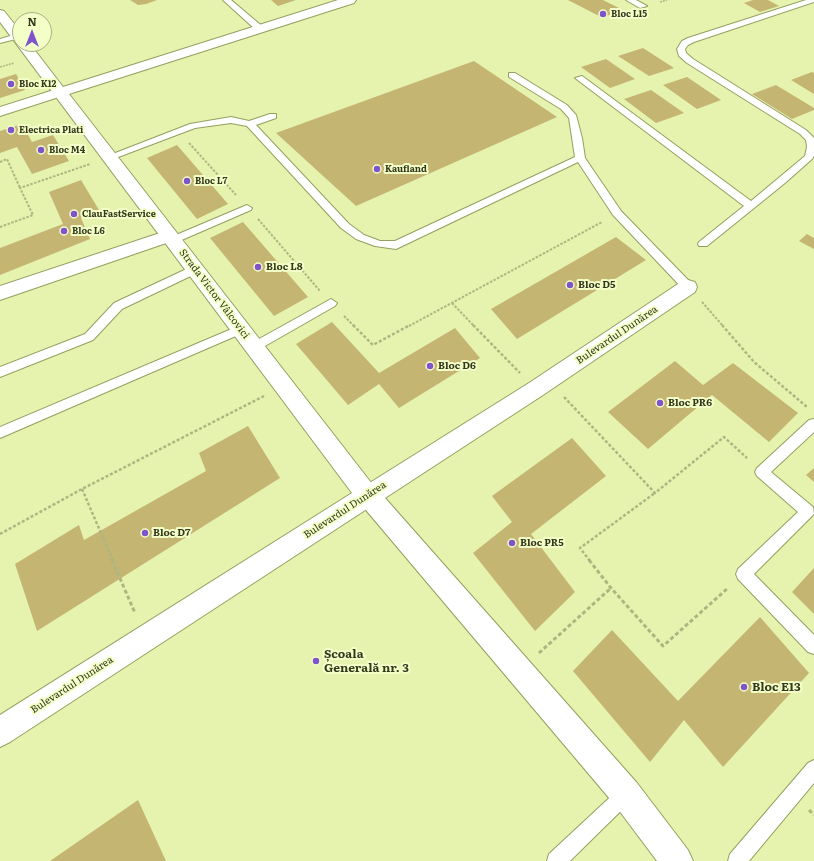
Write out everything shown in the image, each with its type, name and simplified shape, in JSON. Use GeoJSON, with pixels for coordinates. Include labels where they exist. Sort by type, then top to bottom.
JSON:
{"type":"FeatureCollection","features":[{"type":"Feature","properties":{"kind":"street"},"geometry":{"type":"LineString","coordinates":[[0,112],[350,0]]}},
{"type":"Feature","properties":{"kind":"street","name":"Strada Victor Vâlcovici"},"geometry":{"type":"LineString","coordinates":[[0,14],[12,30]]}},
{"type":"Feature","properties":{"kind":"street","name":"Strada Victor Vâlcovici"},"geometry":{"type":"LineString","coordinates":[[29,52],[368,496],[626,794],[677,861]]}},
{"type":"Feature","properties":{"kind":"street"},"geometry":{"type":"LineString","coordinates":[[0,293],[171,238]]}},
{"type":"Feature","properties":{"kind":"street","name":"Bulevardul Dunărea"},"geometry":{"type":"LineString","coordinates":[[0,732],[542,385],[688,287]]}},
{"type":"Feature","properties":{"kind":"lane"},"geometry":{"type":"LineString","coordinates":[[227,0],[260,29]]}},
{"type":"Feature","properties":{"kind":"lane"},"geometry":{"type":"LineString","coordinates":[[630,0],[643,6]]}},
{"type":"Feature","properties":{"kind":"lane"},"geometry":{"type":"LineString","coordinates":[[703,244],[809,157],[812,147],[810,139],[803,132],[690,61],[682,54],[681,49],[685,43],[692,40],[813,0]]}},
{"type":"Feature","properties":{"kind":"lane"},"geometry":{"type":"LineString","coordinates":[[0,41],[12,40]]}},
{"type":"Feature","properties":{"kind":"lane"},"geometry":{"type":"LineString","coordinates":[[512,75],[564,107],[573,117],[578,138],[580,158],[617,213],[688,287]]}},
{"type":"Feature","properties":{"kind":"lane"},"geometry":{"type":"LineString","coordinates":[[579,78],[751,206]]}},
{"type":"Feature","properties":{"kind":"lane"},"geometry":{"type":"LineString","coordinates":[[110,157],[193,126],[231,120],[250,124],[273,116]]}},
{"type":"Feature","properties":{"kind":"lane"},"geometry":{"type":"LineString","coordinates":[[250,124],[345,226],[360,237],[379,244],[396,245],[415,237],[580,158]]}},
{"type":"Feature","properties":{"kind":"lane"},"geometry":{"type":"LineString","coordinates":[[171,238],[247,208]]}},
{"type":"Feature","properties":{"kind":"lane"},"geometry":{"type":"LineString","coordinates":[[0,372],[89,337],[118,306],[195,269]]}},
{"type":"Feature","properties":{"kind":"lane"},"geometry":{"type":"LineString","coordinates":[[254,347],[331,303]]}},
{"type":"Feature","properties":{"kind":"lane"},"geometry":{"type":"LineString","coordinates":[[0,433],[241,329]]}},
{"type":"Feature","properties":{"kind":"lane"},"geometry":{"type":"LineString","coordinates":[[814,424],[762,472],[808,512],[743,574],[814,646]]}},
{"type":"Feature","properties":{"kind":"lane"},"geometry":{"type":"LineString","coordinates":[[737,861],[814,769]]}},
{"type":"Feature","properties":{"kind":"lane"},"geometry":{"type":"LineString","coordinates":[[556,861],[626,794]]}},
{"type":"Feature","properties":{"kind":"path"},"geometry":{"type":"LineString","coordinates":[[20,188],[110,157]]}},
{"type":"Feature","properties":{"kind":"path"},"geometry":{"type":"LineString","coordinates":[[0,162],[7,159],[33,215],[0,227]]}},
{"type":"Feature","properties":{"kind":"path"},"geometry":{"type":"LineString","coordinates":[[688,287],[754,362],[808,408]]}},
{"type":"Feature","properties":{"kind":"path"},"geometry":{"type":"LineString","coordinates":[[452,303],[542,385],[655,493]]}},
{"type":"Feature","properties":{"kind":"path"},"geometry":{"type":"LineString","coordinates":[[0,534],[82,489],[284,386]]}},
{"type":"Feature","properties":{"kind":"path"},"geometry":{"type":"LineString","coordinates":[[743,574],[663,646],[611,588],[580,548],[655,493],[724,437],[762,472]]}},
{"type":"Feature","properties":{"kind":"path"},"geometry":{"type":"LineString","coordinates":[[82,489],[146,638]]}},
{"type":"Feature","properties":{"kind":"path"},"geometry":{"type":"LineString","coordinates":[[519,671],[611,588]]}},
{"type":"Feature","properties":{"kind":"building"},"geometry":{"type":"Polygon","coordinates":[[[130,0],[157,0],[138,5],[130,0]]]}},
{"type":"Feature","properties":{"kind":"building"},"geometry":{"type":"Polygon","coordinates":[[[271,0],[296,0],[278,6],[271,0]]]}},
{"type":"Feature","properties":{"kind":"building","name":"Bloc L15"},"geometry":{"type":"Polygon","coordinates":[[[568,0],[603,0],[621,9],[603,18],[568,0]]]}},
{"type":"Feature","properties":{"kind":"building"},"geometry":{"type":"Polygon","coordinates":[[[753,0],[768,0],[779,6],[760,12],[744,3],[753,0]]]}},
{"type":"Feature","properties":{"kind":"building"},"geometry":{"type":"Polygon","coordinates":[[[643,48],[674,68],[649,76],[618,56],[643,48]]]}},
{"type":"Feature","properties":{"kind":"building"},"geometry":{"type":"Polygon","coordinates":[[[606,59],[635,79],[610,88],[581,67],[606,59]]]}},
{"type":"Feature","properties":{"kind":"building","name":"Kaufland"},"geometry":{"type":"Polygon","coordinates":[[[474,61],[557,117],[356,206],[276,133],[474,61]]]}},
{"type":"Feature","properties":{"kind":"building"},"geometry":{"type":"Polygon","coordinates":[[[812,72],[814,73],[814,94],[791,80],[812,72]]]}},
{"type":"Feature","properties":{"kind":"building","name":"Bloc K12"},"geometry":{"type":"Polygon","coordinates":[[[16,74],[25,90],[0,98],[0,79],[16,74]]]}},
{"type":"Feature","properties":{"kind":"building"},"geometry":{"type":"Polygon","coordinates":[[[687,77],[721,100],[697,109],[663,85],[687,77]]]}},
{"type":"Feature","properties":{"kind":"building"},"geometry":{"type":"Polygon","coordinates":[[[776,85],[814,108],[814,110],[792,119],[752,94],[776,85]]]}},
{"type":"Feature","properties":{"kind":"building"},"geometry":{"type":"Polygon","coordinates":[[[651,90],[684,113],[656,123],[624,99],[651,90]]]}},
{"type":"Feature","properties":{"kind":"building","name":"Bloc M4"},"geometry":{"type":"Polygon","coordinates":[[[22,124],[32,142],[53,135],[69,161],[32,174],[17,147],[0,153],[0,131],[22,124]]]}},
{"type":"Feature","properties":{"kind":"building","name":"Bloc L7"},"geometry":{"type":"Polygon","coordinates":[[[177,145],[228,204],[197,219],[147,158],[177,145]]]}},
{"type":"Feature","properties":{"kind":"building","name":"Bloc L6"},"geometry":{"type":"Polygon","coordinates":[[[81,180],[99,210],[81,218],[90,239],[0,275],[0,248],[63,224],[49,192],[81,180]]]}},
{"type":"Feature","properties":{"kind":"building","name":"Bloc L8"},"geometry":{"type":"Polygon","coordinates":[[[243,222],[308,297],[274,316],[210,238],[243,222]]]}},
{"type":"Feature","properties":{"kind":"building"},"geometry":{"type":"Polygon","coordinates":[[[807,234],[814,238],[814,249],[799,241],[807,234]]]}},
{"type":"Feature","properties":{"kind":"building","name":"Bloc D5"},"geometry":{"type":"Polygon","coordinates":[[[616,237],[646,260],[517,339],[491,309],[616,237]]]}},
{"type":"Feature","properties":{"kind":"building","name":"Bloc D6"},"geometry":{"type":"Polygon","coordinates":[[[332,322],[379,373],[455,328],[480,358],[399,408],[379,384],[348,405],[296,344],[332,322]]]}},
{"type":"Feature","properties":{"kind":"building","name":"Bloc PR6"},"geometry":{"type":"Polygon","coordinates":[[[675,361],[703,385],[733,363],[798,413],[769,442],[712,395],[648,449],[608,412],[675,361]]]}},
{"type":"Feature","properties":{"kind":"building","name":"Bloc D7"},"geometry":{"type":"Polygon","coordinates":[[[248,426],[280,478],[37,631],[15,564],[79,525],[84,540],[206,471],[199,453],[248,426]]]}},
{"type":"Feature","properties":{"kind":"building","name":"Bloc PR5"},"geometry":{"type":"Polygon","coordinates":[[[572,438],[606,476],[531,534],[575,592],[535,631],[473,553],[512,522],[492,496],[572,438]]]}},
{"type":"Feature","properties":{"kind":"building"},"geometry":{"type":"Polygon","coordinates":[[[814,468],[814,482],[806,475],[814,468]]]}},
{"type":"Feature","properties":{"kind":"building"},"geometry":{"type":"Polygon","coordinates":[[[814,568],[814,614],[792,592],[814,568]]]}},
{"type":"Feature","properties":{"kind":"building","name":"Bloc E13"},"geometry":{"type":"Polygon","coordinates":[[[760,617],[809,673],[723,767],[684,720],[650,762],[573,671],[612,630],[678,701],[760,617]]]}},
{"type":"Feature","properties":{"kind":"building"},"geometry":{"type":"Polygon","coordinates":[[[138,800],[166,861],[50,861],[138,800]]]}},
{"type":"Feature","properties":{"kind":"place","name":"Bloc L15"},"geometry":{"type":"Point","coordinates":[603,14]}},
{"type":"Feature","properties":{"kind":"place","name":"Bloc K12"},"geometry":{"type":"Point","coordinates":[11,84]}},
{"type":"Feature","properties":{"kind":"place","name":"Electrica Plati"},"geometry":{"type":"Point","coordinates":[11,130]}},
{"type":"Feature","properties":{"kind":"place","name":"Bloc M4"},"geometry":{"type":"Point","coordinates":[41,150]}},
{"type":"Feature","properties":{"kind":"place","name":"Kaufland"},"geometry":{"type":"Point","coordinates":[377,169]}},
{"type":"Feature","properties":{"kind":"place","name":"Bloc L7"},"geometry":{"type":"Point","coordinates":[187,181]}},
{"type":"Feature","properties":{"kind":"place","name":"ClauFastService"},"geometry":{"type":"Point","coordinates":[74,214]}},
{"type":"Feature","properties":{"kind":"place","name":"Bloc L6"},"geometry":{"type":"Point","coordinates":[64,231]}},
{"type":"Feature","properties":{"kind":"place","name":"Bloc L8"},"geometry":{"type":"Point","coordinates":[258,267]}},
{"type":"Feature","properties":{"kind":"place","name":"Bloc D5"},"geometry":{"type":"Point","coordinates":[570,285]}},
{"type":"Feature","properties":{"kind":"place","name":"Bloc D6"},"geometry":{"type":"Point","coordinates":[430,366]}},
{"type":"Feature","properties":{"kind":"place","name":"Bloc PR6"},"geometry":{"type":"Point","coordinates":[660,403]}},
{"type":"Feature","properties":{"kind":"place","name":"Bloc D7"},"geometry":{"type":"Point","coordinates":[145,533]}},
{"type":"Feature","properties":{"kind":"place","name":"Bloc PR5"},"geometry":{"type":"Point","coordinates":[512,543]}},
{"type":"Feature","properties":{"kind":"place","name":"Școala Generală nr. 3"},"geometry":{"type":"Point","coordinates":[316,661]}},
{"type":"Feature","properties":{"kind":"place","name":"Bloc E13"},"geometry":{"type":"Point","coordinates":[744,687]}}]}
